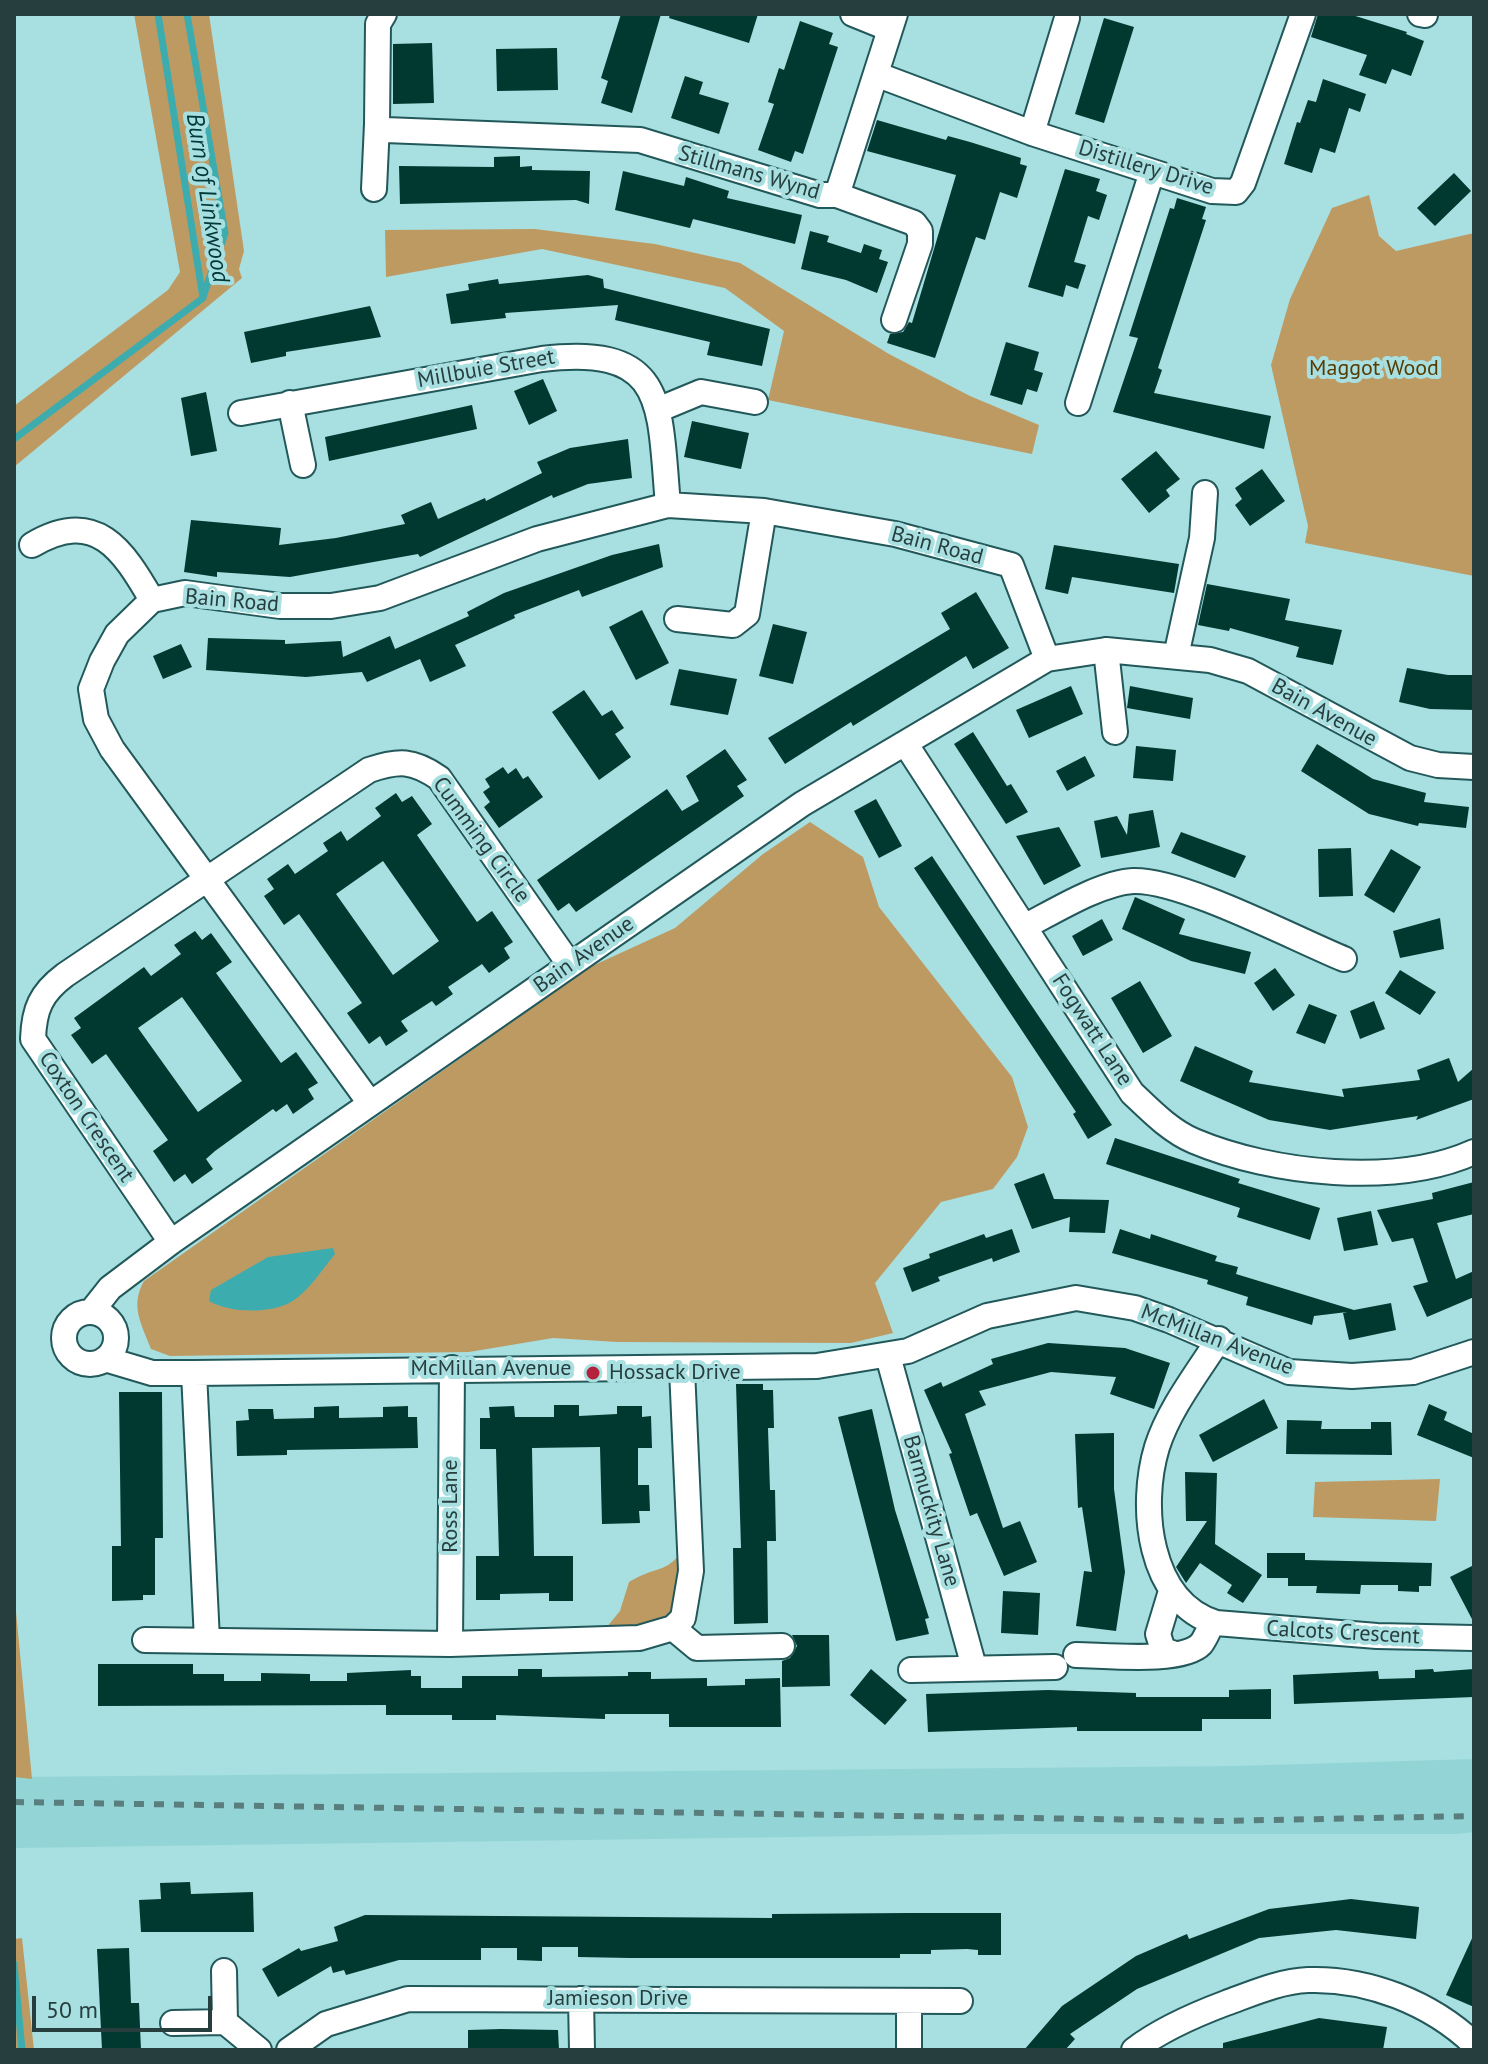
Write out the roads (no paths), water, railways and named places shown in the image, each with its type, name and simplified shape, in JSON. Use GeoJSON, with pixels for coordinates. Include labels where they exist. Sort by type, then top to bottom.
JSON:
{"type":"FeatureCollection","features":[{"type":"Feature","properties":{"kind":"street"},"geometry":{"type":"LineString","coordinates":[[374,189],[378,24],[384,14]]}},
{"type":"Feature","properties":{"kind":"street"},"geometry":{"type":"LineString","coordinates":[[853,14],[892,22]]}},
{"type":"Feature","properties":{"kind":"street","name":"Distillery Drive"},"geometry":{"type":"LineString","coordinates":[[878,75],[1032,133],[1212,191],[1236,192],[1243,183],[1303,14]]}},
{"type":"Feature","properties":{"kind":"street"},"geometry":{"type":"LineString","coordinates":[[1032,133],[1067,18]]}},
{"type":"Feature","properties":{"kind":"street","name":"Stillmans Wynd"},"geometry":{"type":"LineString","coordinates":[[377,124],[385,130],[640,140],[820,195],[837,195],[878,75],[892,22]]}},
{"type":"Feature","properties":{"kind":"street"},"geometry":{"type":"LineString","coordinates":[[1078,403],[1152,172]]}},
{"type":"Feature","properties":{"kind":"street"},"geometry":{"type":"LineString","coordinates":[[837,195],[914,223],[920,231],[920,244],[894,320]]}},
{"type":"Feature","properties":{"kind":"street","name":"Millbuie Street"},"geometry":{"type":"LineString","coordinates":[[241,413],[581,354],[612,358],[634,371],[660,409],[668,505]]}},
{"type":"Feature","properties":{"kind":"street"},"geometry":{"type":"LineString","coordinates":[[660,409],[701,392],[755,402]]}},
{"type":"Feature","properties":{"kind":"street"},"geometry":{"type":"LineString","coordinates":[[290,403],[303,465]]}},
{"type":"Feature","properties":{"kind":"street"},"geometry":{"type":"LineString","coordinates":[[1176,656],[1202,538],[1205,493]]}},
{"type":"Feature","properties":{"kind":"street","name":"Bain Road"},"geometry":{"type":"LineString","coordinates":[[370,1103],[112,749],[96,719],[91,689],[102,661],[117,634],[152,600],[185,593],[280,606],[331,606],[380,598],[537,539],[668,505],[764,511],[895,534],[1011,565],[1047,659]]}},
{"type":"Feature","properties":{"kind":"street"},"geometry":{"type":"LineString","coordinates":[[677,619],[733,625],[747,614],[764,511]]}},
{"type":"Feature","properties":{"kind":"street"},"geometry":{"type":"LineString","coordinates":[[32,545],[47,536],[71,532],[106,538],[127,556],[152,600]]}},
{"type":"Feature","properties":{"kind":"street"},"geometry":{"type":"LineString","coordinates":[[1106,650],[1115,732]]}},
{"type":"Feature","properties":{"kind":"street","name":"Bain Avenue"},"geometry":{"type":"LineString","coordinates":[[91,1312],[110,1288],[171,1242],[802,804],[1047,659],[1106,650],[1176,656],[1248,671],[1410,758],[1438,765],[1474,767]]}},
{"type":"Feature","properties":{"kind":"street","name":"Fogwatt Lane"},"geometry":{"type":"LineString","coordinates":[[905,743],[1132,1093],[1162,1121],[1193,1141],[1313,1171],[1400,1173],[1454,1161],[1474,1152]]}},
{"type":"Feature","properties":{"kind":"street","name":"Cumming Circle"},"geometry":{"type":"LineString","coordinates":[[208,879],[369,770],[400,760],[420,765],[439,778],[570,965]]}},
{"type":"Feature","properties":{"kind":"street","name":"Coxton Crescent"},"geometry":{"type":"LineString","coordinates":[[171,1242],[33,1039],[34,1013],[47,989],[208,879]]}},
{"type":"Feature","properties":{"kind":"street"},"geometry":{"type":"LineString","coordinates":[[1026,926],[1079,899],[1131,881],[1172,886],[1344,959]]}},
{"type":"Feature","properties":{"kind":"street","name":"McMillan Avenue"},"geometry":{"type":"LineString","coordinates":[[105,1359],[152,1373],[817,1366],[908,1351],[987,1316],[1076,1298],[1135,1308],[1219,1339],[1289,1372],[1352,1376],[1413,1372],[1474,1352]]}},
{"type":"Feature","properties":{"kind":"street"},"geometry":{"type":"LineString","coordinates":[[91,1312],[106,1317],[115,1331],[115,1346],[105,1359],[88,1364],[80,1362],[67,1350],[65,1332],[74,1318],[91,1312]]}},
{"type":"Feature","properties":{"kind":"street","name":"Calcots Crescent"},"geometry":{"type":"LineString","coordinates":[[1219,1339],[1158,1445],[1150,1480],[1153,1534],[1160,1568],[1171,1591],[1192,1612],[1213,1622],[1377,1636],[1474,1638]]}},
{"type":"Feature","properties":{"kind":"street","name":"Barmuckity Lane"},"geometry":{"type":"LineString","coordinates":[[888,1356],[974,1667]]}},
{"type":"Feature","properties":{"kind":"street","name":"Ross Lane"},"geometry":{"type":"LineString","coordinates":[[450,1644],[452,1368]]}},
{"type":"Feature","properties":{"kind":"street"},"geometry":{"type":"LineString","coordinates":[[145,1640],[450,1644],[657,1635],[673,1628],[683,1618],[687,1604],[692,1536],[682,1369]]}},
{"type":"Feature","properties":{"kind":"street"},"geometry":{"type":"LineString","coordinates":[[194,1373],[207,1640]]}},
{"type":"Feature","properties":{"kind":"street"},"geometry":{"type":"LineString","coordinates":[[1171,1591],[1158,1634],[1163,1650],[1172,1653]]}},
{"type":"Feature","properties":{"kind":"street"},"geometry":{"type":"LineString","coordinates":[[1076,1655],[1172,1653],[1200,1644],[1213,1622]]}},
{"type":"Feature","properties":{"kind":"street"},"geometry":{"type":"LineString","coordinates":[[673,1628],[697,1648],[782,1646]]}},
{"type":"Feature","properties":{"kind":"street"},"geometry":{"type":"LineString","coordinates":[[911,1670],[1055,1667]]}},
{"type":"Feature","properties":{"kind":"street"},"geometry":{"type":"LineString","coordinates":[[224,1971],[225,2022]]}},
{"type":"Feature","properties":{"kind":"street"},"geometry":{"type":"LineString","coordinates":[[1134,2050],[1205,2011],[1262,1990],[1305,1980],[1344,1982],[1387,1992],[1428,2010],[1474,2044]]}},
{"type":"Feature","properties":{"kind":"street","name":"Jamieson Drive"},"geometry":{"type":"LineString","coordinates":[[289,2050],[326,2024],[408,1999],[960,2001]]}},
{"type":"Feature","properties":{"kind":"street"},"geometry":{"type":"LineString","coordinates":[[581,1999],[582,2050]]}},
{"type":"Feature","properties":{"kind":"street"},"geometry":{"type":"LineString","coordinates":[[909,2002],[909,2050]]}},
{"type":"Feature","properties":{"kind":"street"},"geometry":{"type":"LineString","coordinates":[[173,2023],[225,2022],[259,2050]]}},
{"type":"Feature","properties":{"kind":"waterway","name":"Burn of Linkwood"},"geometry":{"type":"LineString","coordinates":[[14,439],[203,298],[158,14]]}},
{"type":"Feature","properties":{"kind":"waterway"},"geometry":{"type":"LineString","coordinates":[[187,14],[225,233],[203,297]]}},
{"type":"Feature","properties":{"kind":"waterway"},"geometry":{"type":"LineString","coordinates":[[14,1964],[22,2050]]}},
{"type":"Feature","properties":{"kind":"railway"},"geometry":{"type":"LineString","coordinates":[[14,1802],[1218,1821],[1474,1816]]}},
{"type":"Feature","properties":{"kind":"place","name":"Hossack Drive"},"geometry":{"type":"Point","coordinates":[593,1373]}},
{"type":"Feature","properties":{"kind":"park label","name":"Maggot Wood"},"geometry":{"type":"Point","coordinates":[1374,369]}}]}
